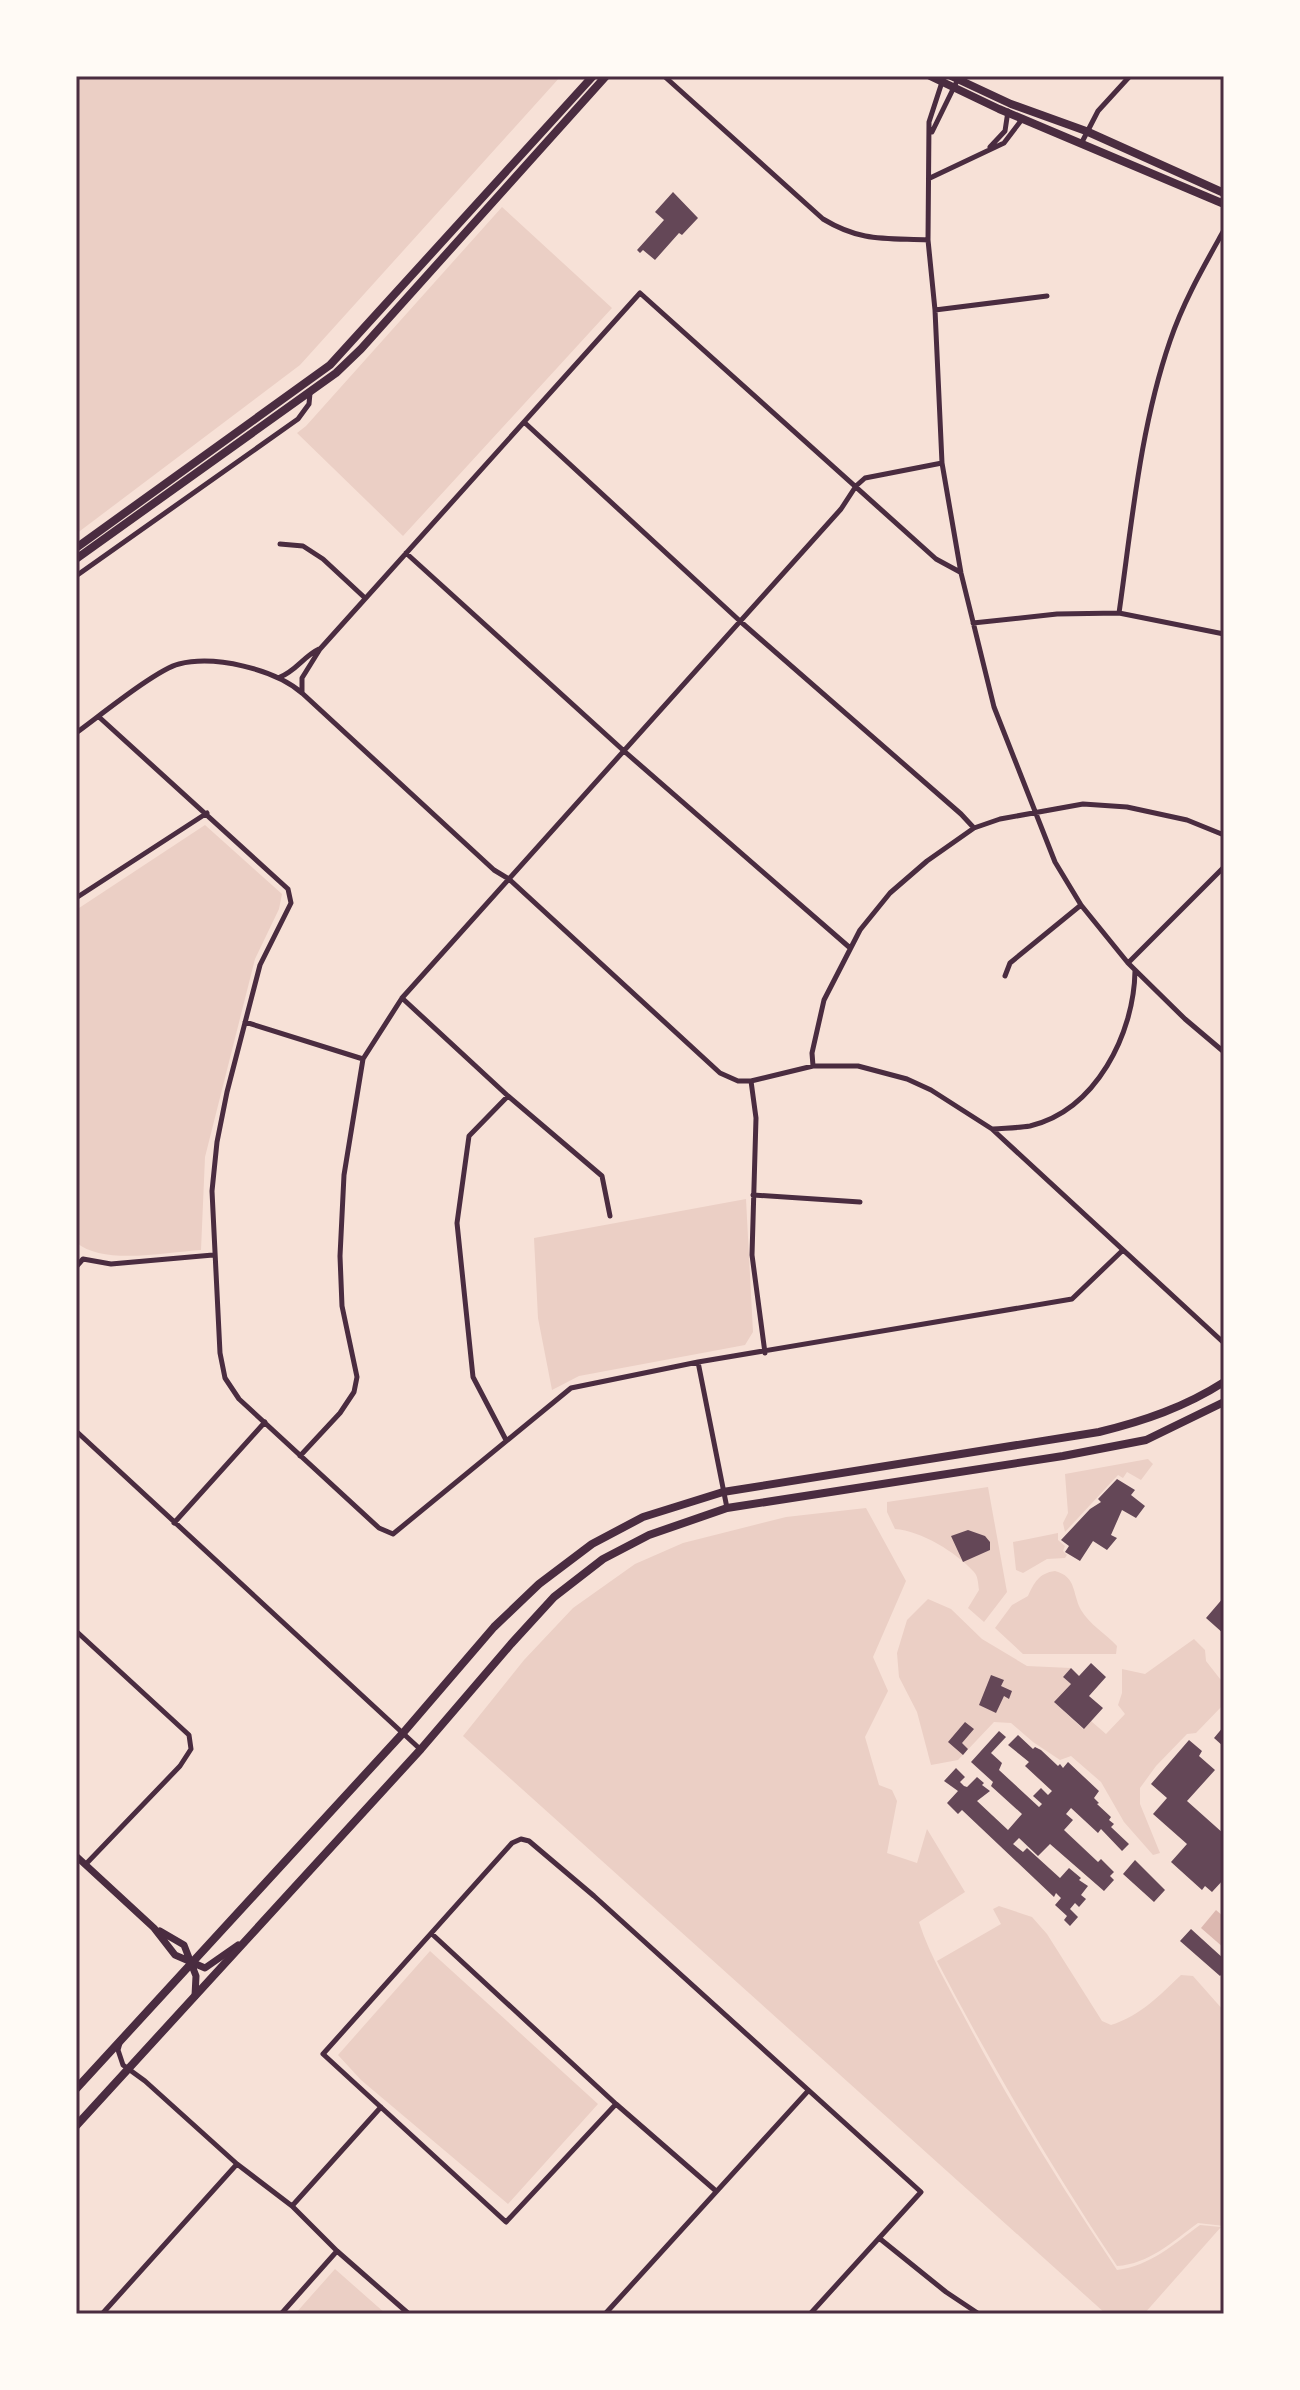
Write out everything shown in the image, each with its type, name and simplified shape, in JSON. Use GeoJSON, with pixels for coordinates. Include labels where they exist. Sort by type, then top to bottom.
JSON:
{"type":"FeatureCollection","features":[{"type":"Feature","properties":{"kind":"main road"},"geometry":{"type":"LineString","coordinates":[[76,548],[330,365],[593,76]]}},
{"type":"Feature","properties":{"kind":"main road"},"geometry":{"type":"LineString","coordinates":[[76,559],[310,393],[361,349],[606,76]]}},
{"type":"Feature","properties":{"kind":"main road"},"geometry":{"type":"LineString","coordinates":[[930,76],[954,81],[1025,114],[1086,131],[1224,193]]}},
{"type":"Feature","properties":{"kind":"main road"},"geometry":{"type":"LineString","coordinates":[[1025,114],[1224,204]]}},
{"type":"Feature","properties":{"kind":"main road"},"geometry":{"type":"LineString","coordinates":[[76,2089],[403,1733],[494,1627],[539,1584],[592,1544],[643,1517],[723,1492],[1099,1432],[1178,1408],[1224,1382]]}},
{"type":"Feature","properties":{"kind":"main road"},"geometry":{"type":"LineString","coordinates":[[76,2126],[421,1749],[554,1597],[603,1559],[637,1541],[727,1508],[1063,1456],[1146,1440],[1224,1402]]}},
{"type":"Feature","properties":{"kind":"street"},"geometry":{"type":"LineString","coordinates":[[664,76],[805,204],[834,226],[863,237],[928,240]]}},
{"type":"Feature","properties":{"kind":"street"},"geometry":{"type":"LineString","coordinates":[[1082,142],[1098,111],[1130,76]]}},
{"type":"Feature","properties":{"kind":"street"},"geometry":{"type":"LineString","coordinates":[[943,80],[929,122],[928,240],[935,310],[942,463],[961,573],[994,707],[1055,862],[1081,905],[1128,963],[1224,1052]]}},
{"type":"Feature","properties":{"kind":"street"},"geometry":{"type":"LineString","coordinates":[[930,136],[954,81]]}},
{"type":"Feature","properties":{"kind":"street"},"geometry":{"type":"LineString","coordinates":[[986,150],[1005,131],[1009,108]]}},
{"type":"Feature","properties":{"kind":"street"},"geometry":{"type":"LineString","coordinates":[[929,178],[1010,137],[1025,114]]}},
{"type":"Feature","properties":{"kind":"street"},"geometry":{"type":"LineString","coordinates":[[1119,613],[1147,420],[1170,339],[1197,278],[1224,230]]}},
{"type":"Feature","properties":{"kind":"street"},"geometry":{"type":"LineString","coordinates":[[302,693],[302,678],[320,649],[640,293],[936,559],[961,573]]}},
{"type":"Feature","properties":{"kind":"street"},"geometry":{"type":"LineString","coordinates":[[935,310],[1047,296]]}},
{"type":"Feature","properties":{"kind":"street"},"geometry":{"type":"LineString","coordinates":[[76,576],[298,419],[309,404],[310,393]]}},
{"type":"Feature","properties":{"kind":"street"},"geometry":{"type":"LineString","coordinates":[[524,422],[741,622],[974,828]]}},
{"type":"Feature","properties":{"kind":"street"},"geometry":{"type":"LineString","coordinates":[[300,1456],[340,1413],[354,1392],[357,1377],[342,1306],[340,1256],[344,1175],[363,1059],[402,998],[741,622],[841,509],[856,486],[865,478],[942,463]]}},
{"type":"Feature","properties":{"kind":"street"},"geometry":{"type":"LineString","coordinates":[[280,544],[303,546],[323,559],[365,598]]}},
{"type":"Feature","properties":{"kind":"street"},"geometry":{"type":"LineString","coordinates":[[406,553],[624,751],[849,947]]}},
{"type":"Feature","properties":{"kind":"street"},"geometry":{"type":"LineString","coordinates":[[973,623],[1057,614],[1119,613],[1224,634]]}},
{"type":"Feature","properties":{"kind":"street"},"geometry":{"type":"LineString","coordinates":[[280,677],[292,672],[320,649]]}},
{"type":"Feature","properties":{"kind":"street"},"geometry":{"type":"LineString","coordinates":[[76,733],[178,664],[212,662],[267,671],[280,677],[302,693],[494,870],[509,879],[720,1073],[738,1081],[751,1081],[813,1066],[858,1066],[907,1079],[931,1090],[992,1129],[1224,1343]]}},
{"type":"Feature","properties":{"kind":"street"},"geometry":{"type":"LineString","coordinates":[[99,717],[288,889],[291,903],[260,965],[217,1142],[212,1191],[220,1353],[225,1378],[239,1399],[379,1528],[393,1534],[571,1388],[698,1362],[1072,1299],[1123,1250]]}},
{"type":"Feature","properties":{"kind":"street"},"geometry":{"type":"LineString","coordinates":[[813,1066],[818,1019],[849,947],[890,893],[927,861],[974,828],[1000,819],[1083,804],[1127,807],[1187,820],[1224,835]]}},
{"type":"Feature","properties":{"kind":"street"},"geometry":{"type":"LineString","coordinates":[[76,898],[207,813]]}},
{"type":"Feature","properties":{"kind":"street"},"geometry":{"type":"LineString","coordinates":[[1128,963],[1224,867]]}},
{"type":"Feature","properties":{"kind":"street"},"geometry":{"type":"LineString","coordinates":[[1005,976],[1010,963],[1081,905]]}},
{"type":"Feature","properties":{"kind":"street"},"geometry":{"type":"LineString","coordinates":[[992,1129],[1030,1126],[1063,1112],[1089,1088],[1114,1059],[1135,984],[1135,970]]}},
{"type":"Feature","properties":{"kind":"street"},"geometry":{"type":"LineString","coordinates":[[402,998],[508,1096],[602,1176],[610,1216]]}},
{"type":"Feature","properties":{"kind":"street"},"geometry":{"type":"LineString","coordinates":[[245,1022],[363,1059]]}},
{"type":"Feature","properties":{"kind":"street"},"geometry":{"type":"LineString","coordinates":[[751,1081],[756,1118],[752,1255],[765,1353]]}},
{"type":"Feature","properties":{"kind":"street"},"geometry":{"type":"LineString","coordinates":[[506,1440],[473,1377],[457,1223],[469,1136],[508,1096]]}},
{"type":"Feature","properties":{"kind":"street"},"geometry":{"type":"LineString","coordinates":[[753,1195],[860,1202]]}},
{"type":"Feature","properties":{"kind":"street"},"geometry":{"type":"LineString","coordinates":[[76,1255],[111,1264],[213,1255]]}},
{"type":"Feature","properties":{"kind":"street"},"geometry":{"type":"LineString","coordinates":[[76,1267],[83,1259]]}},
{"type":"Feature","properties":{"kind":"street"},"geometry":{"type":"LineString","coordinates":[[698,1362],[727,1508]]}},
{"type":"Feature","properties":{"kind":"street"},"geometry":{"type":"LineString","coordinates":[[174,1523],[265,1422]]}},
{"type":"Feature","properties":{"kind":"street"},"geometry":{"type":"LineString","coordinates":[[76,1431],[421,1749]]}},
{"type":"Feature","properties":{"kind":"street"},"geometry":{"type":"LineString","coordinates":[[76,1631],[189,1735],[191,1749],[180,1766],[85,1865]]}},
{"type":"Feature","properties":{"kind":"street"},"geometry":{"type":"LineString","coordinates":[[616,2104],[506,2222],[323,2054],[512,1843],[521,1839],[529,1841],[921,2192],[810,2314]]}},
{"type":"Feature","properties":{"kind":"street"},"geometry":{"type":"LineString","coordinates":[[76,1856],[154,1928],[175,1955],[205,1968],[248,1938]]}},
{"type":"Feature","properties":{"kind":"street"},"geometry":{"type":"LineString","coordinates":[[154,1928],[184,1945],[196,1976],[195,1996]]}},
{"type":"Feature","properties":{"kind":"street"},"geometry":{"type":"LineString","coordinates":[[432,1933],[616,2104],[716,2191]]}},
{"type":"Feature","properties":{"kind":"street"},"geometry":{"type":"LineString","coordinates":[[123,2037],[118,2050],[123,2065],[237,2164],[292,2206],[337,2251],[409,2314]]}},
{"type":"Feature","properties":{"kind":"street"},"geometry":{"type":"LineString","coordinates":[[605,2314],[808,2091]]}},
{"type":"Feature","properties":{"kind":"street"},"geometry":{"type":"LineString","coordinates":[[292,2206],[381,2107]]}},
{"type":"Feature","properties":{"kind":"street"},"geometry":{"type":"LineString","coordinates":[[102,2314],[237,2164]]}},
{"type":"Feature","properties":{"kind":"street"},"geometry":{"type":"LineString","coordinates":[[879,2238],[946,2292],[979,2314]]}},
{"type":"Feature","properties":{"kind":"street"},"geometry":{"type":"LineString","coordinates":[[281,2314],[337,2251]]}},
{"type":"Feature","properties":{"kind":"shaded area"},"geometry":{"type":"Polygon","coordinates":[[[76,76],[561,76],[300,365],[76,534],[76,76]]]}},
{"type":"Feature","properties":{"kind":"shaded area"},"geometry":{"type":"Polygon","coordinates":[[[502,207],[612,308],[403,536],[297,433],[502,207]]]}},
{"type":"Feature","properties":{"kind":"shaded area"},"geometry":{"type":"Polygon","coordinates":[[[205,825],[282,894],[279,909],[255,959],[205,1157],[201,1250],[136,1256],[102,1254],[76,1242],[76,910],[205,825]]]}},
{"type":"Feature","properties":{"kind":"shaded area"},"geometry":{"type":"Polygon","coordinates":[[[746,1199],[753,1332],[745,1345],[579,1376],[552,1390],[538,1318],[534,1238],[746,1199]]]}},
{"type":"Feature","properties":{"kind":"shaded area"},"geometry":{"type":"Polygon","coordinates":[[[1148,1459],[1153,1464],[1141,1480],[1127,1472],[1123,1478],[1118,1475],[1065,1532],[1063,1523],[1068,1513],[1065,1474],[1148,1459]]]}},
{"type":"Feature","properties":{"kind":"shaded area"},"geometry":{"type":"Polygon","coordinates":[[[988,1487],[1007,1592],[984,1622],[968,1608],[979,1590],[978,1580],[967,1564],[938,1544],[895,1529],[887,1512],[887,1502],[988,1487]]]}},
{"type":"Feature","properties":{"kind":"shaded area"},"geometry":{"type":"Polygon","coordinates":[[[866,1508],[906,1581],[873,1657],[888,1691],[865,1737],[879,1785],[892,1790],[897,1801],[887,1853],[917,1863],[927,1829],[965,1892],[919,1922],[935,1960],[1020,2116],[1117,2270],[1151,2259],[1200,2225],[1221,2227],[1144,2314],[1106,2314],[463,1736],[524,1660],[573,1608],[635,1564],[683,1543],[786,1517],[866,1508]]]}},
{"type":"Feature","properties":{"kind":"shaded area"},"geometry":{"type":"Polygon","coordinates":[[[1058,1533],[1058,1540],[1065,1546],[1065,1558],[1047,1559],[1023,1573],[1016,1570],[1013,1542],[1058,1533]]]}},
{"type":"Feature","properties":{"kind":"shaded area"},"geometry":{"type":"Polygon","coordinates":[[[1055,1571],[1071,1581],[1081,1610],[1117,1646],[1116,1654],[1023,1654],[995,1628],[1012,1605],[1028,1596],[1038,1579],[1055,1571]]]}},
{"type":"Feature","properties":{"kind":"shaded area"},"geometry":{"type":"Polygon","coordinates":[[[928,1599],[951,1609],[982,1639],[1027,1666],[1071,1668],[1063,1677],[1071,1684],[1055,1703],[1083,1729],[1091,1721],[1106,1734],[1125,1714],[1118,1705],[1122,1693],[1122,1669],[1145,1674],[1194,1639],[1205,1650],[1206,1661],[1224,1684],[1224,1704],[1196,1733],[1187,1734],[1140,1788],[1140,1804],[1160,1853],[1153,1855],[1124,1822],[1101,1782],[1071,1756],[1060,1760],[1011,1723],[994,1722],[958,1760],[931,1765],[917,1712],[899,1677],[897,1653],[907,1620],[928,1599]]]}},
{"type":"Feature","properties":{"kind":"shaded area"},"geometry":{"type":"Polygon","coordinates":[[[999,1906],[1032,1917],[1047,1934],[1102,2021],[1111,2025],[1131,2016],[1181,1975],[1193,1976],[1224,2011],[1224,2226],[1198,2223],[1150,2257],[1117,2266],[1023,2116],[937,1961],[1001,1924],[993,1909],[999,1906]]]}},
{"type":"Feature","properties":{"kind":"shaded area"},"geometry":{"type":"Polygon","coordinates":[[[1216,1910],[1224,1917],[1224,1948],[1201,1928],[1216,1910]]]}},
{"type":"Feature","properties":{"kind":"shaded area"},"geometry":{"type":"Polygon","coordinates":[[[430,1951],[598,2104],[508,2204],[361,2080],[338,2055],[430,1951]]]}},
{"type":"Feature","properties":{"kind":"shaded area"},"geometry":{"type":"Polygon","coordinates":[[[335,2269],[386,2314],[295,2314],[335,2269]]]}},
{"type":"Feature","properties":{"kind":"building"},"geometry":{"type":"Polygon","coordinates":[[[673,192],[698,218],[682,235],[679,233],[655,260],[643,250],[640,253],[637,250],[664,220],[655,212],[673,192]]]}},
{"type":"Feature","properties":{"kind":"building"},"geometry":{"type":"Polygon","coordinates":[[[1117,1479],[1135,1490],[1131,1495],[1145,1506],[1136,1518],[1122,1510],[1111,1535],[1117,1538],[1107,1550],[1093,1541],[1080,1561],[1065,1552],[1069,1546],[1061,1540],[1090,1509],[1101,1502],[1098,1499],[1117,1479]]]}},
{"type":"Feature","properties":{"kind":"building"},"geometry":{"type":"Polygon","coordinates":[[[968,1530],[985,1536],[990,1542],[990,1550],[963,1562],[951,1536],[968,1530]]]}},
{"type":"Feature","properties":{"kind":"building"},"geometry":{"type":"Polygon","coordinates":[[[1224,1597],[1224,1634],[1206,1618],[1224,1597]]]}},
{"type":"Feature","properties":{"kind":"building"},"geometry":{"type":"Polygon","coordinates":[[[1091,1663],[1106,1677],[1089,1696],[1103,1708],[1084,1729],[1054,1702],[1071,1684],[1063,1677],[1071,1668],[1079,1676],[1091,1663]]]}},
{"type":"Feature","properties":{"kind":"building"},"geometry":{"type":"Polygon","coordinates":[[[991,1675],[1004,1680],[1001,1686],[1012,1691],[1009,1699],[1004,1696],[996,1713],[979,1705],[991,1675]]]}},
{"type":"Feature","properties":{"kind":"building"},"geometry":{"type":"Polygon","coordinates":[[[965,1722],[974,1729],[962,1743],[968,1749],[963,1755],[948,1742],[965,1722]]]}},
{"type":"Feature","properties":{"kind":"building"},"geometry":{"type":"Polygon","coordinates":[[[1224,1726],[1224,1747],[1214,1738],[1224,1726]]]}},
{"type":"Feature","properties":{"kind":"building"},"geometry":{"type":"Polygon","coordinates":[[[999,1731],[1006,1737],[991,1753],[1002,1763],[999,1770],[1039,1807],[1042,1804],[1033,1796],[1041,1788],[1048,1795],[1052,1791],[1025,1766],[1029,1762],[1008,1745],[1018,1735],[1058,1766],[1060,1764],[1063,1768],[1068,1762],[1099,1791],[1094,1798],[1097,1804],[1111,1817],[1109,1820],[1114,1824],[1111,1827],[1129,1844],[1122,1851],[1101,1829],[1098,1833],[1071,1808],[1066,1814],[1073,1820],[1064,1830],[1098,1862],[1101,1859],[1114,1872],[1110,1876],[1114,1880],[1104,1891],[1050,1844],[1038,1856],[1019,1838],[1013,1844],[1023,1852],[1027,1848],[1060,1878],[1069,1868],[1088,1886],[1081,1895],[1086,1899],[1079,1907],[1075,1903],[1070,1909],[1078,1917],[1070,1926],[1064,1920],[1067,1916],[1055,1905],[1061,1898],[1056,1893],[1054,1897],[962,1810],[958,1814],[947,1803],[958,1791],[944,1781],[956,1768],[965,1777],[960,1782],[964,1786],[967,1787],[977,1777],[984,1783],[982,1785],[990,1791],[977,1801],[1008,1830],[1022,1814],[991,1786],[993,1782],[971,1762],[999,1731]]]}},
{"type":"Feature","properties":{"kind":"building"},"geometry":{"type":"Polygon","coordinates":[[[1189,1740],[1202,1751],[1199,1756],[1215,1770],[1187,1801],[1224,1834],[1224,1879],[1212,1892],[1205,1886],[1202,1890],[1171,1862],[1187,1844],[1153,1814],[1167,1798],[1151,1784],[1189,1740]]]}},
{"type":"Feature","properties":{"kind":"building"},"geometry":{"type":"Polygon","coordinates":[[[1135,1860],[1165,1890],[1154,1902],[1123,1874],[1135,1860]]]}},
{"type":"Feature","properties":{"kind":"building"},"geometry":{"type":"Polygon","coordinates":[[[1191,1929],[1224,1959],[1224,1972],[1220,1976],[1180,1941],[1191,1929]]]}}]}
